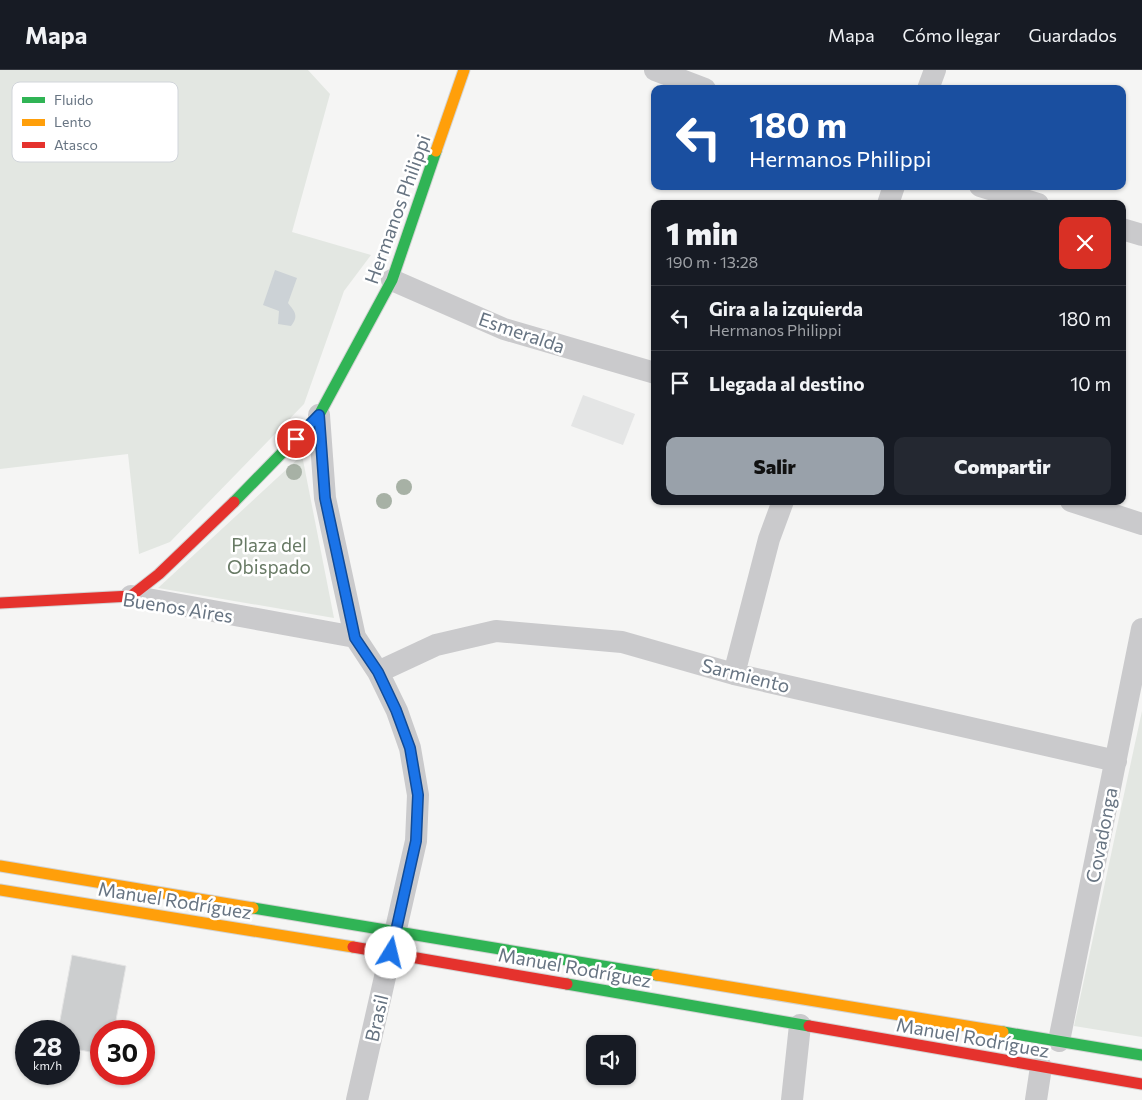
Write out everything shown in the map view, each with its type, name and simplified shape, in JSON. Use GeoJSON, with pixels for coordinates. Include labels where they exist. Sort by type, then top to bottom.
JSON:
{"type":"FeatureCollection","features":[{"type":"Feature","properties":{"kind":"main road","name":"Hermanos Philippi"},"geometry":{"type":"LineString","coordinates":[[131,596],[159,574],[248,488],[319,415],[392,280],[464,70]]}},
{"type":"Feature","properties":{"kind":"main road","name":"Buenos Aires"},"geometry":{"type":"LineString","coordinates":[[0,603],[131,596]]}},
{"type":"Feature","properties":{"kind":"main road","name":"Manuel Rodríguez"},"geometry":{"type":"LineString","coordinates":[[0,866],[1142,1055]]}},
{"type":"Feature","properties":{"kind":"main road","name":"Manuel Rodríguez"},"geometry":{"type":"LineString","coordinates":[[0,890],[391,953],[1142,1084]]}},
{"type":"Feature","properties":{"kind":"street"},"geometry":{"type":"LineString","coordinates":[[655,70],[694,85]]}},
{"type":"Feature","properties":{"kind":"street"},"geometry":{"type":"LineString","coordinates":[[929,85],[935,70]]}},
{"type":"Feature","properties":{"kind":"street"},"geometry":{"type":"LineString","coordinates":[[993,190],[1025,200]]}},
{"type":"Feature","properties":{"kind":"street"},"geometry":{"type":"LineString","coordinates":[[1126,230],[1142,234]]}},
{"type":"Feature","properties":{"kind":"street","name":"Esmeralda"},"geometry":{"type":"LineString","coordinates":[[392,280],[504,329],[651,372]]}},
{"type":"Feature","properties":{"kind":"street","name":"Brasil"},"geometry":{"type":"LineString","coordinates":[[319,415],[325,498],[355,638],[378,672],[396,710],[410,748],[418,795],[416,841],[394,930],[391,953],[357,1100]]}},
{"type":"Feature","properties":{"kind":"street"},"geometry":{"type":"LineString","coordinates":[[734,674],[769,539],[782,505]]}},
{"type":"Feature","properties":{"kind":"street"},"geometry":{"type":"LineString","coordinates":[[1083,505],[1142,524]]}},
{"type":"Feature","properties":{"kind":"street","name":"Buenos Aires"},"geometry":{"type":"LineString","coordinates":[[131,596],[355,638]]}},
{"type":"Feature","properties":{"kind":"street","name":"Covadonga"},"geometry":{"type":"LineString","coordinates":[[1059,1041],[1142,629]]}},
{"type":"Feature","properties":{"kind":"street","name":"Sarmiento"},"geometry":{"type":"LineString","coordinates":[[378,672],[436,645],[496,631],[622,642],[734,674],[1116,761]]}},
{"type":"Feature","properties":{"kind":"street"},"geometry":{"type":"LineString","coordinates":[[792,1100],[800,1024]]}},
{"type":"Feature","properties":{"kind":"street"},"geometry":{"type":"LineString","coordinates":[[1036,1100],[1041,1067]]}},
{"type":"Feature","properties":{"kind":"shaded area"},"geometry":{"type":"Polygon","coordinates":[[[275,270],[297,278],[288,303],[295,314],[295,319],[291,326],[278,324],[279,311],[263,305],[275,270]]]}},
{"type":"Feature","properties":{"kind":"shaded area"},"geometry":{"type":"Polygon","coordinates":[[[583,395],[635,414],[623,445],[571,426],[583,395]]]}},
{"type":"Feature","properties":{"kind":"green space"},"geometry":{"type":"Polygon","coordinates":[[[0,70],[308,70],[330,94],[292,232],[371,255],[344,291],[304,404],[170,542],[139,554],[128,454],[0,469],[0,70]]]}},
{"type":"Feature","properties":{"kind":"green space","name":"Plaza del Obispado"},"geometry":{"type":"Polygon","coordinates":[[[302,455],[334,618],[158,588],[302,455]]]}},
{"type":"Feature","properties":{"kind":"green space"},"geometry":{"type":"Polygon","coordinates":[[[1142,711],[1142,1037],[1074,1026],[1142,711]]]}},
{"type":"Feature","properties":{"kind":"building"},"geometry":{"type":"Polygon","coordinates":[[[72,955],[126,966],[116,1020],[90,1020],[90,1052],[80,1050],[80,1020],[60,1020],[72,955]]]}},
{"type":"Feature","properties":{"kind":"traffic: fast"},"geometry":{"type":"LineString","coordinates":[[234,502],[319,415],[392,280],[436,151]]}},
{"type":"Feature","properties":{"kind":"traffic: fast"},"geometry":{"type":"LineString","coordinates":[[253,908],[657,975]]}},
{"type":"Feature","properties":{"kind":"traffic: fast"},"geometry":{"type":"LineString","coordinates":[[567,984],[809,1026]]}},
{"type":"Feature","properties":{"kind":"traffic: fast"},"geometry":{"type":"LineString","coordinates":[[1003,1032],[1142,1055]]}},
{"type":"Feature","properties":{"kind":"traffic: slow"},"geometry":{"type":"LineString","coordinates":[[436,151],[464,70]]}},
{"type":"Feature","properties":{"kind":"traffic: slow"},"geometry":{"type":"LineString","coordinates":[[0,866],[253,908]]}},
{"type":"Feature","properties":{"kind":"traffic: slow"},"geometry":{"type":"LineString","coordinates":[[0,890],[353,947]]}},
{"type":"Feature","properties":{"kind":"traffic: slow"},"geometry":{"type":"LineString","coordinates":[[657,975],[1003,1032]]}},
{"type":"Feature","properties":{"kind":"traffic: jam"},"geometry":{"type":"LineString","coordinates":[[0,603],[131,596],[159,574],[234,502]]}},
{"type":"Feature","properties":{"kind":"traffic: jam"},"geometry":{"type":"LineString","coordinates":[[353,947],[567,984]]}},
{"type":"Feature","properties":{"kind":"traffic: jam"},"geometry":{"type":"LineString","coordinates":[[809,1026],[1142,1084]]}},
{"type":"Feature","properties":{"kind":"route"},"geometry":{"type":"LineString","coordinates":[[296,439],[319,415],[325,498],[355,638],[378,672],[396,710],[410,748],[418,795],[416,841],[394,930],[391,953]]}}]}
